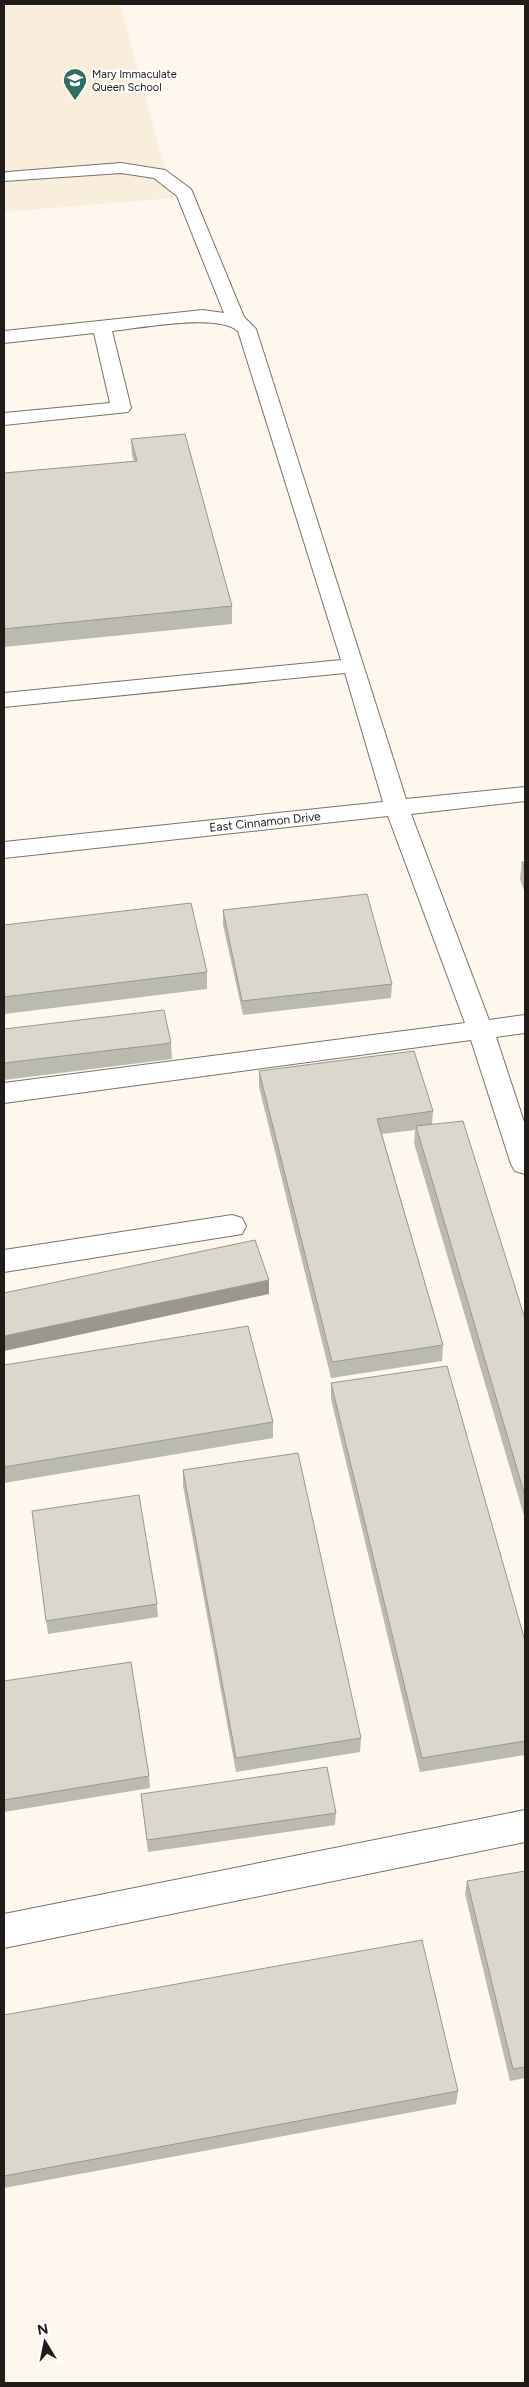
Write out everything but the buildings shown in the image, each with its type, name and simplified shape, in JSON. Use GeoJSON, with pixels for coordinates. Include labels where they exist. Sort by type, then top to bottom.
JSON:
{"type":"FeatureCollection","features":[{"type":"Feature","properties":{"kind":"street"},"geometry":{"type":"LineString","coordinates":[[5,172],[121,168],[159,174],[186,193],[236,320],[247,329],[354,665],[397,808],[480,1029],[525,1164]]}},
{"type":"Feature","properties":{"kind":"street"},"geometry":{"type":"LineString","coordinates":[[4,336],[203,316],[236,320]]}},
{"type":"Feature","properties":{"kind":"street"},"geometry":{"type":"LineString","coordinates":[[4,419],[121,408],[102,326]]}},
{"type":"Feature","properties":{"kind":"street"},"geometry":{"type":"LineString","coordinates":[[4,700],[354,665]]}},
{"type":"Feature","properties":{"kind":"street","name":"East Cinnamon Drive"},"geometry":{"type":"LineString","coordinates":[[4,850],[525,794]]}},
{"type":"Feature","properties":{"kind":"street"},"geometry":{"type":"LineString","coordinates":[[4,1093],[525,1024]]}},
{"type":"Feature","properties":{"kind":"street"},"geometry":{"type":"LineString","coordinates":[[4,1260],[232,1226]]}},
{"type":"Feature","properties":{"kind":"street"},"geometry":{"type":"LineString","coordinates":[[4,1931],[525,1826]]}},
{"type":"Feature","properties":{"kind":"shaded area","name":"Mary Immaculate Queen School"},"geometry":{"type":"Polygon","coordinates":[[[4,4],[120,4],[173,198],[4,212],[4,4]]]}},
{"type":"Feature","properties":{"kind":"place","name":"Mary Immaculate Queen School"},"geometry":{"type":"Point","coordinates":[75,101]}}]}
